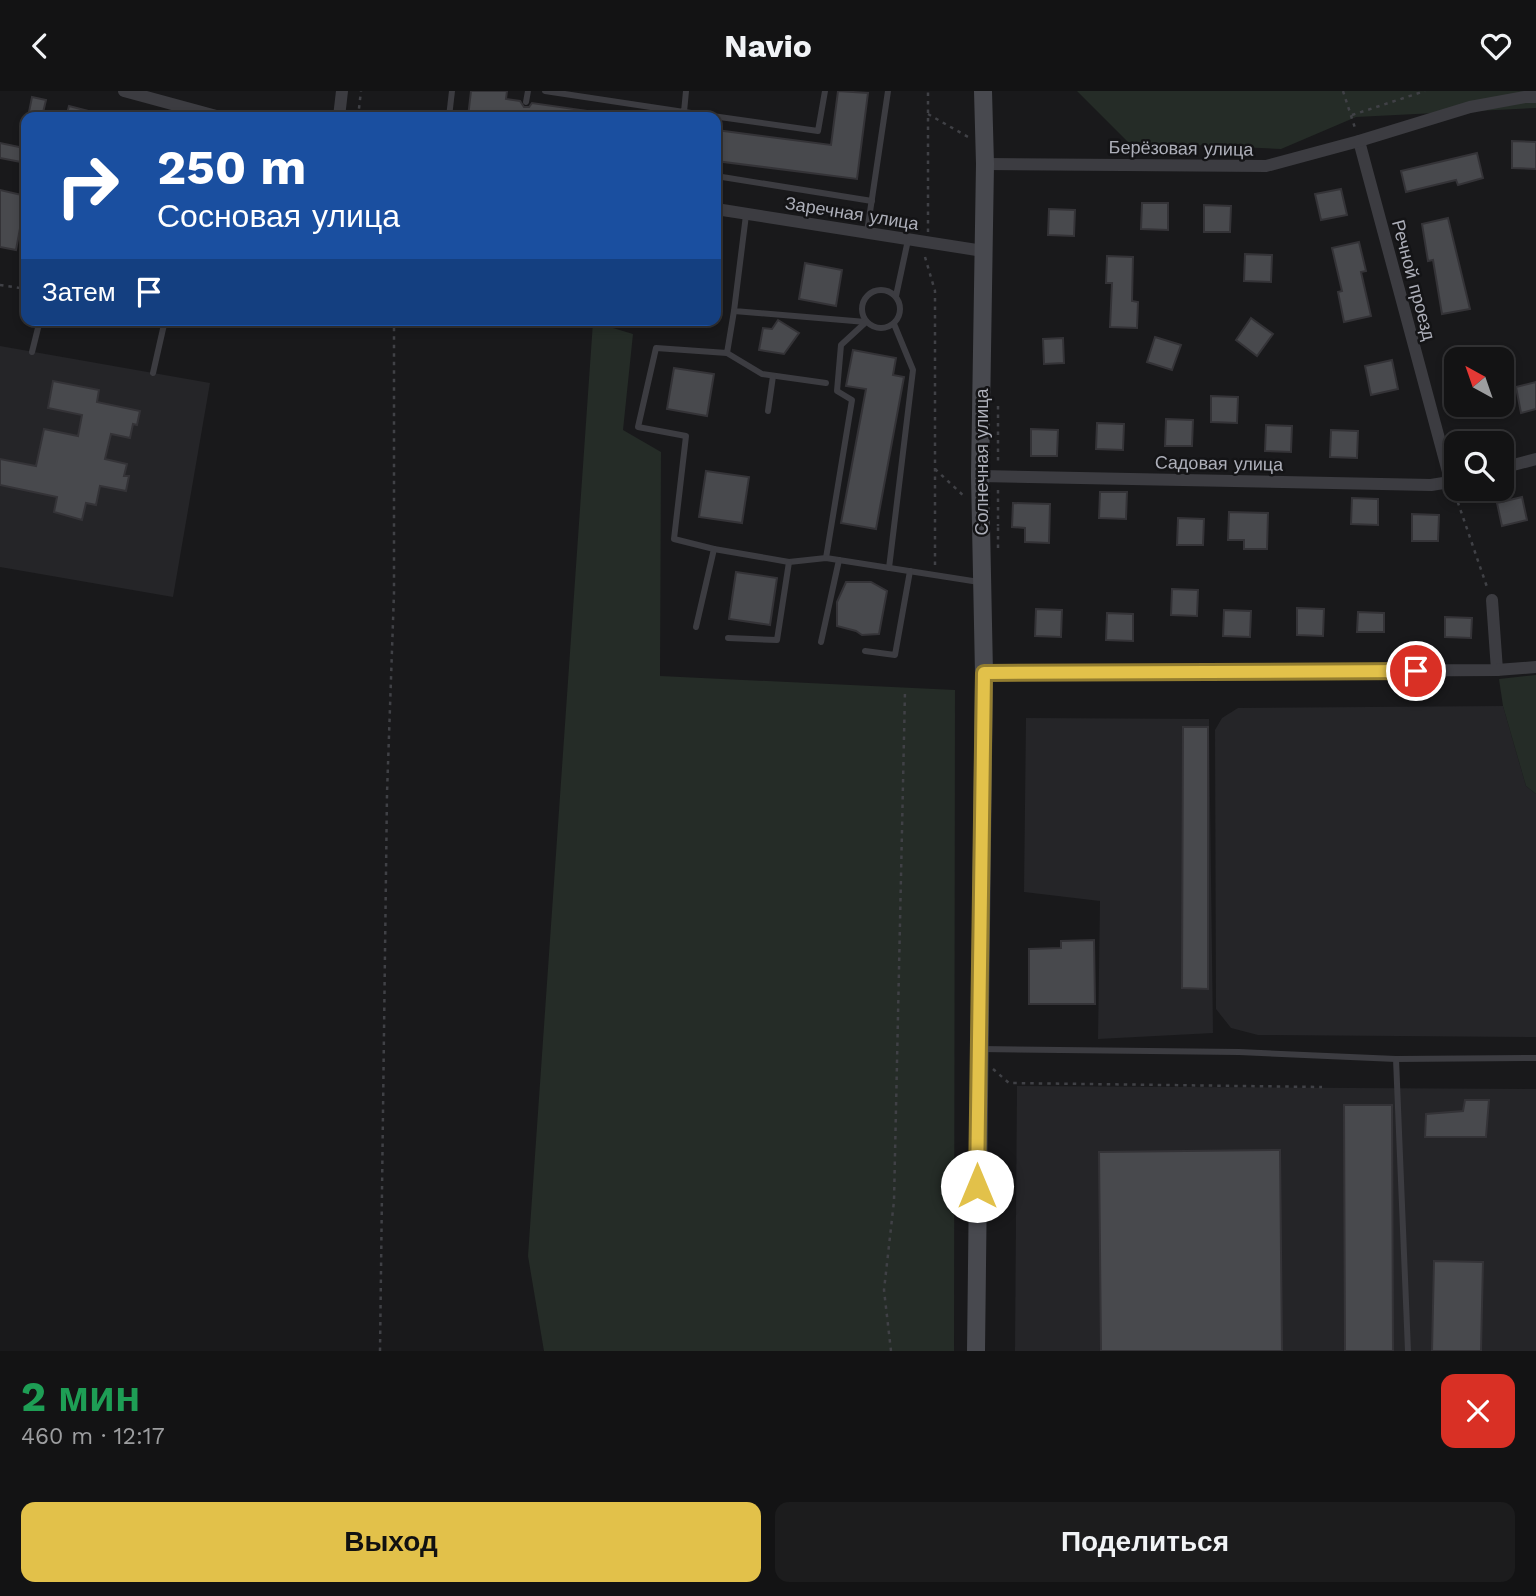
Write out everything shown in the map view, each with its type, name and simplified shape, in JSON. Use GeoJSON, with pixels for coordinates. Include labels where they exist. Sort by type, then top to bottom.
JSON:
{"type":"FeatureCollection","features":[{"type":"Feature","properties":{"kind":"street"},"geometry":{"type":"LineString","coordinates":[[124,91],[201,112]]}},
{"type":"Feature","properties":{"kind":"street"},"geometry":{"type":"LineString","coordinates":[[340,112],[342,91]]}},
{"type":"Feature","properties":{"kind":"street","name":"Солнечная улица"},"geometry":{"type":"LineString","coordinates":[[976,1351],[984,673],[980,476],[985,155],[983,91]]}},
{"type":"Feature","properties":{"kind":"street","name":"Берёзовая улица"},"geometry":{"type":"LineString","coordinates":[[985,155],[1266,166],[1470,107],[1536,97]]}},
{"type":"Feature","properties":{"kind":"street","name":"Речной проезд"},"geometry":{"type":"LineString","coordinates":[[1359,141],[1444,449]]}},
{"type":"Feature","properties":{"kind":"street","name":"Заречная улица"},"geometry":{"type":"LineString","coordinates":[[721,210],[983,251]]}},
{"type":"Feature","properties":{"kind":"street"},"geometry":{"type":"LineString","coordinates":[[1514,465],[1536,459]]}},
{"type":"Feature","properties":{"kind":"street","name":"Садовая улица"},"geometry":{"type":"LineString","coordinates":[[980,476],[1444,483]]}},
{"type":"Feature","properties":{"kind":"street"},"geometry":{"type":"LineString","coordinates":[[1492,600],[1497,670]]}},
{"type":"Feature","properties":{"kind":"street"},"geometry":{"type":"LineString","coordinates":[[984,673],[1497,670],[1536,667]]}},
{"type":"Feature","properties":{"kind":"lane"},"geometry":{"type":"LineString","coordinates":[[450,112],[452,91]]}},
{"type":"Feature","properties":{"kind":"lane"},"geometry":{"type":"LineString","coordinates":[[526,102],[528,91]]}},
{"type":"Feature","properties":{"kind":"lane"},"geometry":{"type":"LineString","coordinates":[[545,91],[667,112]]}},
{"type":"Feature","properties":{"kind":"lane"},"geometry":{"type":"LineString","coordinates":[[684,112],[686,91]]}},
{"type":"Feature","properties":{"kind":"lane"},"geometry":{"type":"LineString","coordinates":[[721,119],[818,131],[825,91]]}},
{"type":"Feature","properties":{"kind":"lane"},"geometry":{"type":"LineString","coordinates":[[867,232],[888,91]]}},
{"type":"Feature","properties":{"kind":"lane"},"geometry":{"type":"LineString","coordinates":[[721,177],[872,201]]}},
{"type":"Feature","properties":{"kind":"lane"},"geometry":{"type":"LineString","coordinates":[[727,352],[746,215]]}},
{"type":"Feature","properties":{"kind":"lane"},"geometry":{"type":"LineString","coordinates":[[734,311],[866,322],[879,329],[894,324],[901,311],[896,296],[908,239]]}},
{"type":"Feature","properties":{"kind":"lane"},"geometry":{"type":"LineString","coordinates":[[866,322],[861,307],[868,294],[883,289],[896,296]]}},
{"type":"Feature","properties":{"kind":"lane"},"geometry":{"type":"LineString","coordinates":[[826,558],[852,400],[837,391],[841,345],[866,322]]}},
{"type":"Feature","properties":{"kind":"lane"},"geometry":{"type":"LineString","coordinates":[[889,568],[913,370],[894,324]]}},
{"type":"Feature","properties":{"kind":"lane"},"geometry":{"type":"LineString","coordinates":[[32,352],[38,326]]}},
{"type":"Feature","properties":{"kind":"lane"},"geometry":{"type":"LineString","coordinates":[[153,373],[164,326]]}},
{"type":"Feature","properties":{"kind":"lane"},"geometry":{"type":"LineString","coordinates":[[826,383],[762,374],[727,352],[656,348],[638,427],[686,436],[674,539],[789,562],[826,558],[982,582]]}},
{"type":"Feature","properties":{"kind":"lane"},"geometry":{"type":"LineString","coordinates":[[768,411],[773,376]]}},
{"type":"Feature","properties":{"kind":"lane"},"geometry":{"type":"LineString","coordinates":[[696,627],[714,549]]}},
{"type":"Feature","properties":{"kind":"lane"},"geometry":{"type":"LineString","coordinates":[[821,642],[839,560]]}},
{"type":"Feature","properties":{"kind":"lane"},"geometry":{"type":"LineString","coordinates":[[729,638],[777,640],[789,562]]}},
{"type":"Feature","properties":{"kind":"lane"},"geometry":{"type":"LineString","coordinates":[[865,651],[895,655],[910,571]]}},
{"type":"Feature","properties":{"kind":"lane"},"geometry":{"type":"LineString","coordinates":[[978,1049],[1239,1052],[1396,1059],[1536,1058]]}},
{"type":"Feature","properties":{"kind":"lane"},"geometry":{"type":"LineString","coordinates":[[1396,1059],[1408,1351]]}},
{"type":"Feature","properties":{"kind":"path"},"geometry":{"type":"LineString","coordinates":[[359,112],[361,91]]}},
{"type":"Feature","properties":{"kind":"path"},"geometry":{"type":"LineString","coordinates":[[928,91],[928,242]]}},
{"type":"Feature","properties":{"kind":"path"},"geometry":{"type":"LineString","coordinates":[[1343,91],[1359,141]]}},
{"type":"Feature","properties":{"kind":"path"},"geometry":{"type":"LineString","coordinates":[[1352,115],[1425,91]]}},
{"type":"Feature","properties":{"kind":"path"},"geometry":{"type":"LineString","coordinates":[[928,114],[985,155]]}},
{"type":"Feature","properties":{"kind":"path"},"geometry":{"type":"LineString","coordinates":[[925,257],[936,291],[935,575]]}},
{"type":"Feature","properties":{"kind":"path"},"geometry":{"type":"LineString","coordinates":[[0,285],[21,288]]}},
{"type":"Feature","properties":{"kind":"path"},"geometry":{"type":"LineString","coordinates":[[380,1351],[387,793],[394,593],[394,326]]}},
{"type":"Feature","properties":{"kind":"path"},"geometry":{"type":"LineString","coordinates":[[1459,501],[1492,600]]}},
{"type":"Feature","properties":{"kind":"path"},"geometry":{"type":"LineString","coordinates":[[998,527],[998,555]]}},
{"type":"Feature","properties":{"kind":"path"},"geometry":{"type":"LineString","coordinates":[[891,1351],[884,1290],[894,1201],[905,691]]}},
{"type":"Feature","properties":{"kind":"path"},"geometry":{"type":"LineString","coordinates":[[993,1069],[1009,1083],[1322,1087]]}},
{"type":"Feature","properties":{"kind":"shaded area"},"geometry":{"type":"Polygon","coordinates":[[[1077,91],[1536,91],[1536,108],[1356,117],[1281,149],[1128,142],[1077,91]]]}},
{"type":"Feature","properties":{"kind":"shaded area"},"geometry":{"type":"Polygon","coordinates":[[[593,326],[606,326],[633,334],[623,430],[661,452],[660,676],[955,690],[954,1351],[544,1351],[528,1256],[593,326]]]}},
{"type":"Feature","properties":{"kind":"shaded area"},"geometry":{"type":"Polygon","coordinates":[[[0,346],[210,383],[173,597],[0,567],[0,346]]]}},
{"type":"Feature","properties":{"kind":"shaded area"},"geometry":{"type":"Polygon","coordinates":[[[1536,675],[1536,794],[1526,786],[1503,706],[1499,679],[1536,675]]]}},
{"type":"Feature","properties":{"kind":"shaded area"},"geometry":{"type":"Polygon","coordinates":[[[1503,706],[1526,786],[1536,794],[1536,1037],[1258,1035],[1231,1028],[1216,1009],[1215,730],[1222,718],[1238,708],[1503,706]]]}},
{"type":"Feature","properties":{"kind":"shaded area"},"geometry":{"type":"Polygon","coordinates":[[[1026,718],[1209,719],[1213,1033],[1098,1039],[1100,901],[1024,892],[1026,718]]]}},
{"type":"Feature","properties":{"kind":"shaded area"},"geometry":{"type":"Polygon","coordinates":[[[1017,1086],[1536,1089],[1536,1351],[1015,1351],[1017,1086]]]}},
{"type":"Feature","properties":{"kind":"building"},"geometry":{"type":"Polygon","coordinates":[[[471,91],[507,91],[506,99],[520,101],[524,107],[529,107],[532,103],[588,111],[588,112],[469,112],[471,91]]]}},
{"type":"Feature","properties":{"kind":"building"},"geometry":{"type":"Polygon","coordinates":[[[838,91],[868,93],[857,179],[721,162],[721,131],[831,145],[838,91]]]}},
{"type":"Feature","properties":{"kind":"building"},"geometry":{"type":"Polygon","coordinates":[[[32,97],[46,100],[43,112],[29,112],[32,97]]]}},
{"type":"Feature","properties":{"kind":"building"},"geometry":{"type":"Polygon","coordinates":[[[69,106],[92,112],[67,112],[69,106]]]}},
{"type":"Feature","properties":{"kind":"building"},"geometry":{"type":"Polygon","coordinates":[[[1512,141],[1536,142],[1536,169],[1512,168],[1512,141]]]}},
{"type":"Feature","properties":{"kind":"building"},"geometry":{"type":"Polygon","coordinates":[[[0,143],[21,147],[21,162],[0,158],[0,143]]]}},
{"type":"Feature","properties":{"kind":"building"},"geometry":{"type":"Polygon","coordinates":[[[1477,153],[1483,178],[1458,185],[1456,180],[1406,192],[1401,171],[1477,153]]]}},
{"type":"Feature","properties":{"kind":"building"},"geometry":{"type":"Polygon","coordinates":[[[1341,189],[1347,215],[1321,220],[1315,194],[1341,189]]]}},
{"type":"Feature","properties":{"kind":"building"},"geometry":{"type":"Polygon","coordinates":[[[0,190],[21,195],[21,223],[16,250],[0,247],[0,190]]]}},
{"type":"Feature","properties":{"kind":"building"},"geometry":{"type":"Polygon","coordinates":[[[1142,203],[1168,203],[1168,230],[1141,229],[1142,203]]]}},
{"type":"Feature","properties":{"kind":"building"},"geometry":{"type":"Polygon","coordinates":[[[1204,205],[1231,206],[1230,232],[1204,232],[1204,205]]]}},
{"type":"Feature","properties":{"kind":"building"},"geometry":{"type":"Polygon","coordinates":[[[1049,209],[1075,210],[1074,236],[1048,235],[1049,209]]]}},
{"type":"Feature","properties":{"kind":"building"},"geometry":{"type":"Polygon","coordinates":[[[1448,218],[1470,309],[1442,314],[1433,260],[1428,261],[1422,224],[1448,218]]]}},
{"type":"Feature","properties":{"kind":"building"},"geometry":{"type":"Polygon","coordinates":[[[1359,242],[1366,271],[1361,272],[1371,316],[1344,322],[1338,292],[1342,291],[1332,248],[1359,242]]]}},
{"type":"Feature","properties":{"kind":"building"},"geometry":{"type":"Polygon","coordinates":[[[1245,254],[1272,255],[1271,282],[1244,281],[1245,254]]]}},
{"type":"Feature","properties":{"kind":"building"},"geometry":{"type":"Polygon","coordinates":[[[1107,256],[1133,257],[1132,301],[1138,302],[1137,328],[1110,327],[1112,283],[1106,283],[1107,256]]]}},
{"type":"Feature","properties":{"kind":"building"},"geometry":{"type":"Polygon","coordinates":[[[805,263],[842,270],[836,306],[799,299],[805,263]]]}},
{"type":"Feature","properties":{"kind":"building"},"geometry":{"type":"Polygon","coordinates":[[[1251,318],[1273,334],[1257,356],[1236,340],[1251,318]]]}},
{"type":"Feature","properties":{"kind":"building"},"geometry":{"type":"Polygon","coordinates":[[[778,320],[799,333],[784,354],[759,350],[763,328],[772,329],[778,320]]]}},
{"type":"Feature","properties":{"kind":"building"},"geometry":{"type":"Polygon","coordinates":[[[1155,337],[1181,345],[1172,370],[1147,362],[1155,337]]]}},
{"type":"Feature","properties":{"kind":"building"},"geometry":{"type":"Polygon","coordinates":[[[1063,338],[1064,363],[1044,364],[1043,339],[1063,338]]]}},
{"type":"Feature","properties":{"kind":"building"},"geometry":{"type":"Polygon","coordinates":[[[853,350],[896,358],[893,375],[904,377],[876,529],[841,523],[866,389],[846,386],[853,350]]]}},
{"type":"Feature","properties":{"kind":"building"},"geometry":{"type":"Polygon","coordinates":[[[1392,360],[1398,389],[1371,395],[1365,366],[1392,360]]]}},
{"type":"Feature","properties":{"kind":"building"},"geometry":{"type":"Polygon","coordinates":[[[674,368],[714,374],[707,416],[667,409],[674,368]]]}},
{"type":"Feature","properties":{"kind":"building"},"geometry":{"type":"Polygon","coordinates":[[[53,381],[99,390],[97,402],[140,411],[130,438],[111,434],[105,459],[127,464],[124,476],[129,476],[126,491],[100,486],[96,505],[86,503],[82,520],[54,512],[57,497],[0,485],[0,459],[36,466],[44,429],[78,436],[82,415],[48,408],[53,381]]]}},
{"type":"Feature","properties":{"kind":"building"},"geometry":{"type":"Polygon","coordinates":[[[1536,382],[1536,409],[1521,413],[1516,387],[1536,382]]]}},
{"type":"Feature","properties":{"kind":"building"},"geometry":{"type":"Polygon","coordinates":[[[1211,396],[1238,397],[1237,423],[1211,422],[1211,396]]]}},
{"type":"Feature","properties":{"kind":"building"},"geometry":{"type":"Polygon","coordinates":[[[1166,419],[1193,420],[1192,446],[1165,446],[1166,419]]]}},
{"type":"Feature","properties":{"kind":"building"},"geometry":{"type":"Polygon","coordinates":[[[1097,423],[1124,424],[1123,450],[1096,449],[1097,423]]]}},
{"type":"Feature","properties":{"kind":"building"},"geometry":{"type":"Polygon","coordinates":[[[1266,425],[1292,426],[1291,452],[1265,451],[1266,425]]]}},
{"type":"Feature","properties":{"kind":"building"},"geometry":{"type":"Polygon","coordinates":[[[1031,429],[1058,430],[1057,456],[1031,456],[1031,429]]]}},
{"type":"Feature","properties":{"kind":"building"},"geometry":{"type":"Polygon","coordinates":[[[1331,430],[1358,431],[1357,458],[1330,457],[1331,430]]]}},
{"type":"Feature","properties":{"kind":"building"},"geometry":{"type":"Polygon","coordinates":[[[706,471],[749,477],[742,523],[699,517],[706,471]]]}},
{"type":"Feature","properties":{"kind":"building"},"geometry":{"type":"Polygon","coordinates":[[[1100,492],[1127,492],[1126,519],[1099,518],[1100,492]]]}},
{"type":"Feature","properties":{"kind":"building"},"geometry":{"type":"Polygon","coordinates":[[[1522,497],[1527,520],[1502,526],[1497,503],[1522,497]]]}},
{"type":"Feature","properties":{"kind":"building"},"geometry":{"type":"Polygon","coordinates":[[[1352,498],[1378,499],[1378,525],[1351,524],[1352,498]]]}},
{"type":"Feature","properties":{"kind":"building"},"geometry":{"type":"Polygon","coordinates":[[[1013,503],[1050,504],[1049,543],[1025,542],[1025,528],[1012,527],[1013,503]]]}},
{"type":"Feature","properties":{"kind":"building"},"geometry":{"type":"Polygon","coordinates":[[[1229,512],[1268,513],[1267,549],[1244,549],[1244,540],[1228,540],[1229,512]]]}},
{"type":"Feature","properties":{"kind":"building"},"geometry":{"type":"Polygon","coordinates":[[[1412,514],[1439,515],[1438,541],[1412,541],[1412,514]]]}},
{"type":"Feature","properties":{"kind":"building"},"geometry":{"type":"Polygon","coordinates":[[[1178,518],[1204,519],[1203,545],[1177,545],[1178,518]]]}},
{"type":"Feature","properties":{"kind":"building"},"geometry":{"type":"Polygon","coordinates":[[[736,572],[777,578],[770,625],[729,619],[736,572]]]}},
{"type":"Feature","properties":{"kind":"building"},"geometry":{"type":"Polygon","coordinates":[[[846,582],[871,582],[887,591],[879,634],[862,635],[837,626],[837,602],[846,582]]]}},
{"type":"Feature","properties":{"kind":"building"},"geometry":{"type":"Polygon","coordinates":[[[1172,589],[1198,590],[1197,616],[1171,615],[1172,589]]]}},
{"type":"Feature","properties":{"kind":"building"},"geometry":{"type":"Polygon","coordinates":[[[1297,608],[1324,609],[1323,636],[1297,635],[1297,608]]]}},
{"type":"Feature","properties":{"kind":"building"},"geometry":{"type":"Polygon","coordinates":[[[1036,609],[1062,610],[1061,637],[1035,636],[1036,609]]]}},
{"type":"Feature","properties":{"kind":"building"},"geometry":{"type":"Polygon","coordinates":[[[1224,610],[1251,611],[1250,637],[1223,636],[1224,610]]]}},
{"type":"Feature","properties":{"kind":"building"},"geometry":{"type":"Polygon","coordinates":[[[1358,612],[1384,613],[1384,632],[1357,632],[1358,612]]]}},
{"type":"Feature","properties":{"kind":"building"},"geometry":{"type":"Polygon","coordinates":[[[1107,613],[1133,614],[1133,641],[1106,640],[1107,613]]]}},
{"type":"Feature","properties":{"kind":"building"},"geometry":{"type":"Polygon","coordinates":[[[1445,617],[1472,618],[1471,638],[1445,637],[1445,617]]]}},
{"type":"Feature","properties":{"kind":"building"},"geometry":{"type":"Polygon","coordinates":[[[1183,727],[1208,727],[1208,989],[1182,988],[1183,727]]]}},
{"type":"Feature","properties":{"kind":"building"},"geometry":{"type":"Polygon","coordinates":[[[1094,940],[1095,1004],[1029,1004],[1029,949],[1061,948],[1061,941],[1094,940]]]}},
{"type":"Feature","properties":{"kind":"building"},"geometry":{"type":"Polygon","coordinates":[[[1465,1100],[1489,1100],[1486,1137],[1425,1137],[1426,1114],[1463,1111],[1465,1100]]]}},
{"type":"Feature","properties":{"kind":"building"},"geometry":{"type":"Polygon","coordinates":[[[1344,1105],[1392,1105],[1393,1351],[1345,1351],[1344,1105]]]}},
{"type":"Feature","properties":{"kind":"building"},"geometry":{"type":"Polygon","coordinates":[[[1280,1150],[1282,1351],[1101,1351],[1099,1152],[1280,1150]]]}},
{"type":"Feature","properties":{"kind":"building"},"geometry":{"type":"Polygon","coordinates":[[[1434,1261],[1483,1262],[1481,1351],[1432,1351],[1434,1261]]]}},
{"type":"Feature","properties":{"kind":"route"},"geometry":{"type":"LineString","coordinates":[[977,1186],[984,673],[1416,671]]}}]}
